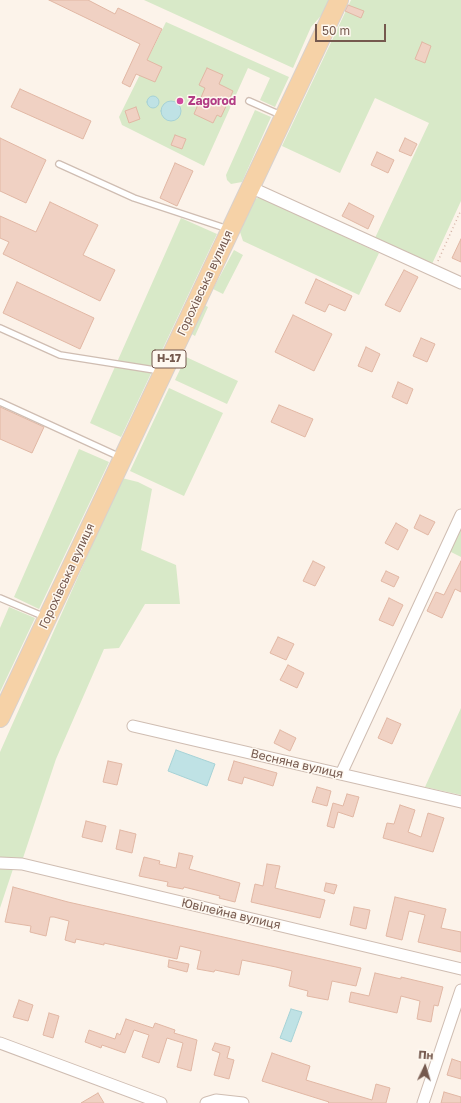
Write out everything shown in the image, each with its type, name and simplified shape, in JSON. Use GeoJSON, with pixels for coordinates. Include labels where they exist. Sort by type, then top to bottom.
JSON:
{"type":"FeatureCollection","features":[{"type":"Feature","properties":{"kind":"main road","name":"Горохівська вулиця"},"geometry":{"type":"LineString","coordinates":[[0,718],[339,0]]}},
{"type":"Feature","properties":{"kind":"street"},"geometry":{"type":"LineString","coordinates":[[250,187],[461,283]]}},
{"type":"Feature","properties":{"kind":"street"},"geometry":{"type":"LineString","coordinates":[[341,774],[461,515]]}},
{"type":"Feature","properties":{"kind":"street","name":"Весняна вулиця"},"geometry":{"type":"LineString","coordinates":[[133,726],[461,802]]}},
{"type":"Feature","properties":{"kind":"street","name":"Ювілейна вулиця"},"geometry":{"type":"LineString","coordinates":[[0,863],[22,864],[461,969]]}},
{"type":"Feature","properties":{"kind":"street"},"geometry":{"type":"LineString","coordinates":[[423,1103],[461,990]]}},
{"type":"Feature","properties":{"kind":"street"},"geometry":{"type":"LineString","coordinates":[[0,1043],[161,1103]]}},
{"type":"Feature","properties":{"kind":"street"},"geometry":{"type":"LineString","coordinates":[[206,1103],[216,1100],[243,1103]]}},
{"type":"Feature","properties":{"kind":"lane"},"geometry":{"type":"LineString","coordinates":[[249,101],[283,116]]}},
{"type":"Feature","properties":{"kind":"lane"},"geometry":{"type":"LineString","coordinates":[[59,164],[134,198],[230,230]]}},
{"type":"Feature","properties":{"kind":"lane"},"geometry":{"type":"LineString","coordinates":[[0,328],[60,355],[163,371]]}},
{"type":"Feature","properties":{"kind":"lane"},"geometry":{"type":"LineString","coordinates":[[0,402],[123,458]]}},
{"type":"Feature","properties":{"kind":"lane"},"geometry":{"type":"LineString","coordinates":[[0,598],[47,618]]}},
{"type":"Feature","properties":{"kind":"path"},"geometry":{"type":"LineString","coordinates":[[433,270],[461,210]]}},
{"type":"Feature","properties":{"kind":"green space"},"geometry":{"type":"Polygon","coordinates":[[[144,0],[331,0],[327,9],[311,27],[293,68],[144,0]]]}},
{"type":"Feature","properties":{"kind":"green space"},"geometry":{"type":"Polygon","coordinates":[[[351,0],[461,0],[461,201],[432,264],[375,238],[429,123],[375,98],[340,173],[282,146],[351,0]]]}},
{"type":"Feature","properties":{"kind":"green space","name":"Zagorod"},"geometry":{"type":"Polygon","coordinates":[[[166,22],[289,77],[275,107],[260,100],[270,78],[248,68],[204,166],[122,125],[119,117],[166,22]]]}},
{"type":"Feature","properties":{"kind":"green space"},"geometry":{"type":"Polygon","coordinates":[[[255,110],[271,117],[242,182],[231,184],[227,180],[226,175],[255,110]]]}},
{"type":"Feature","properties":{"kind":"green space"},"geometry":{"type":"Polygon","coordinates":[[[261,197],[379,253],[359,295],[243,241],[240,232],[255,199],[261,197]]]}},
{"type":"Feature","properties":{"kind":"green space"},"geometry":{"type":"Polygon","coordinates":[[[181,218],[217,234],[121,437],[90,423],[181,218]]]}},
{"type":"Feature","properties":{"kind":"green space"},"geometry":{"type":"Polygon","coordinates":[[[234,250],[243,255],[223,294],[213,289],[234,250]]]}},
{"type":"Feature","properties":{"kind":"green space"},"geometry":{"type":"Polygon","coordinates":[[[204,305],[208,307],[195,336],[190,333],[204,305]]]}},
{"type":"Feature","properties":{"kind":"green space"},"geometry":{"type":"Polygon","coordinates":[[[186,357],[238,381],[227,404],[175,380],[186,357]]]}},
{"type":"Feature","properties":{"kind":"green space"},"geometry":{"type":"Polygon","coordinates":[[[169,388],[223,413],[184,496],[130,471],[169,388]]]}},
{"type":"Feature","properties":{"kind":"green space"},"geometry":{"type":"Polygon","coordinates":[[[79,449],[109,462],[39,609],[14,597],[79,449]]]}},
{"type":"Feature","properties":{"kind":"green space"},"geometry":{"type":"Polygon","coordinates":[[[122,478],[138,482],[152,489],[141,550],[176,565],[180,604],[145,604],[119,648],[104,649],[56,759],[23,858],[0,857],[0,752],[122,478]]]}},
{"type":"Feature","properties":{"kind":"green space"},"geometry":{"type":"Polygon","coordinates":[[[461,527],[461,557],[449,551],[461,527]]]}},
{"type":"Feature","properties":{"kind":"green space"},"geometry":{"type":"Polygon","coordinates":[[[9,607],[35,618],[0,692],[0,628],[9,607]]]}},
{"type":"Feature","properties":{"kind":"green space"},"geometry":{"type":"Polygon","coordinates":[[[461,708],[461,795],[425,787],[461,708]]]}},
{"type":"Feature","properties":{"kind":"green space"},"geometry":{"type":"Polygon","coordinates":[[[0,869],[13,869],[0,908],[0,869]]]}},
{"type":"Feature","properties":{"kind":"water"},"geometry":{"type":"Polygon","coordinates":[[[155,96],[158,97],[158,107],[151,108],[148,107],[147,100],[148,97],[155,96]]]}},
{"type":"Feature","properties":{"kind":"water"},"geometry":{"type":"Polygon","coordinates":[[[171,101],[178,104],[181,111],[178,118],[171,121],[164,118],[161,111],[164,104],[171,101]]]}},
{"type":"Feature","properties":{"kind":"water"},"geometry":{"type":"Polygon","coordinates":[[[176,750],[215,764],[207,786],[168,771],[176,750]]]}},
{"type":"Feature","properties":{"kind":"water"},"geometry":{"type":"Polygon","coordinates":[[[291,1009],[302,1012],[291,1042],[280,1038],[291,1009]]]}},
{"type":"Feature","properties":{"kind":"building"},"geometry":{"type":"Polygon","coordinates":[[[49,0],[88,0],[115,14],[118,8],[162,29],[147,60],[162,67],[155,82],[136,74],[130,87],[122,83],[140,44],[49,0]]]}},
{"type":"Feature","properties":{"kind":"building"},"geometry":{"type":"Polygon","coordinates":[[[348,5],[364,11],[361,18],[345,11],[348,5]]]}},
{"type":"Feature","properties":{"kind":"building"},"geometry":{"type":"Polygon","coordinates":[[[422,42],[431,46],[425,63],[415,59],[422,42]]]}},
{"type":"Feature","properties":{"kind":"building"},"geometry":{"type":"Polygon","coordinates":[[[207,68],[223,75],[219,84],[233,91],[221,117],[217,115],[213,123],[194,114],[205,88],[199,85],[207,68]]]}},
{"type":"Feature","properties":{"kind":"building"},"geometry":{"type":"Polygon","coordinates":[[[20,89],[91,121],[83,139],[11,107],[20,89]]]}},
{"type":"Feature","properties":{"kind":"building"},"geometry":{"type":"Polygon","coordinates":[[[136,107],[140,119],[129,123],[125,111],[136,107]]]}},
{"type":"Feature","properties":{"kind":"building"},"geometry":{"type":"Polygon","coordinates":[[[175,135],[186,139],[182,149],[171,145],[175,135]]]}},
{"type":"Feature","properties":{"kind":"building"},"geometry":{"type":"Polygon","coordinates":[[[0,138],[46,160],[26,203],[0,191],[0,138]]]}},
{"type":"Feature","properties":{"kind":"building"},"geometry":{"type":"Polygon","coordinates":[[[405,138],[417,144],[411,156],[399,151],[405,138]]]}},
{"type":"Feature","properties":{"kind":"building"},"geometry":{"type":"Polygon","coordinates":[[[377,152],[394,160],[388,173],[371,165],[377,152]]]}},
{"type":"Feature","properties":{"kind":"building"},"geometry":{"type":"Polygon","coordinates":[[[175,163],[193,171],[177,206],[160,198],[175,163]]]}},
{"type":"Feature","properties":{"kind":"building"},"geometry":{"type":"Polygon","coordinates":[[[50,202],[98,225],[83,255],[115,270],[100,301],[3,254],[9,242],[0,238],[0,216],[36,232],[50,202]]]}},
{"type":"Feature","properties":{"kind":"building"},"geometry":{"type":"Polygon","coordinates":[[[349,203],[374,216],[368,229],[342,216],[349,203]]]}},
{"type":"Feature","properties":{"kind":"building"},"geometry":{"type":"Polygon","coordinates":[[[461,239],[461,262],[452,258],[461,239]]]}},
{"type":"Feature","properties":{"kind":"building"},"geometry":{"type":"Polygon","coordinates":[[[404,270],[418,277],[400,312],[385,305],[404,270]]]}},
{"type":"Feature","properties":{"kind":"building"},"geometry":{"type":"Polygon","coordinates":[[[316,279],[352,296],[345,311],[329,304],[325,312],[305,303],[316,279]]]}},
{"type":"Feature","properties":{"kind":"building"},"geometry":{"type":"Polygon","coordinates":[[[17,282],[94,318],[80,349],[3,313],[17,282]]]}},
{"type":"Feature","properties":{"kind":"building"},"geometry":{"type":"Polygon","coordinates":[[[293,315],[332,334],[314,371],[275,352],[293,315]]]}},
{"type":"Feature","properties":{"kind":"building"},"geometry":{"type":"Polygon","coordinates":[[[421,338],[435,344],[427,362],[413,356],[421,338]]]}},
{"type":"Feature","properties":{"kind":"building"},"geometry":{"type":"Polygon","coordinates":[[[366,347],[380,354],[372,372],[358,366],[366,347]]]}},
{"type":"Feature","properties":{"kind":"building"},"geometry":{"type":"Polygon","coordinates":[[[398,382],[413,389],[407,404],[392,397],[398,382]]]}},
{"type":"Feature","properties":{"kind":"building"},"geometry":{"type":"Polygon","coordinates":[[[279,405],[313,419],[305,437],[271,422],[279,405]]]}},
{"type":"Feature","properties":{"kind":"building"},"geometry":{"type":"Polygon","coordinates":[[[0,407],[44,427],[32,453],[0,439],[0,407]]]}},
{"type":"Feature","properties":{"kind":"building"},"geometry":{"type":"Polygon","coordinates":[[[420,515],[435,522],[428,535],[414,528],[420,515]]]}},
{"type":"Feature","properties":{"kind":"building"},"geometry":{"type":"Polygon","coordinates":[[[396,523],[408,530],[398,550],[385,543],[396,523]]]}},
{"type":"Feature","properties":{"kind":"building"},"geometry":{"type":"Polygon","coordinates":[[[313,561],[325,567],[315,586],[303,581],[313,561]]]}},
{"type":"Feature","properties":{"kind":"building"},"geometry":{"type":"Polygon","coordinates":[[[461,561],[461,592],[455,589],[442,618],[427,611],[436,592],[444,595],[461,561]]]}},
{"type":"Feature","properties":{"kind":"building"},"geometry":{"type":"Polygon","coordinates":[[[386,571],[399,577],[394,587],[381,581],[386,571]]]}},
{"type":"Feature","properties":{"kind":"building"},"geometry":{"type":"Polygon","coordinates":[[[389,598],[403,605],[393,626],[379,620],[389,598]]]}},
{"type":"Feature","properties":{"kind":"building"},"geometry":{"type":"Polygon","coordinates":[[[278,637],[294,644],[286,660],[270,653],[278,637]]]}},
{"type":"Feature","properties":{"kind":"building"},"geometry":{"type":"Polygon","coordinates":[[[288,665],[304,673],[297,688],[280,680],[288,665]]]}},
{"type":"Feature","properties":{"kind":"building"},"geometry":{"type":"Polygon","coordinates":[[[387,718],[401,724],[392,744],[378,738],[387,718]]]}},
{"type":"Feature","properties":{"kind":"building"},"geometry":{"type":"Polygon","coordinates":[[[280,730],[296,738],[290,751],[274,743],[280,730]]]}},
{"type":"Feature","properties":{"kind":"building"},"geometry":{"type":"Polygon","coordinates":[[[108,761],[122,764],[117,785],[103,782],[108,761]]]}},
{"type":"Feature","properties":{"kind":"building"},"geometry":{"type":"Polygon","coordinates":[[[234,761],[277,773],[273,786],[244,777],[242,784],[228,780],[234,761]]]}},
{"type":"Feature","properties":{"kind":"building"},"geometry":{"type":"Polygon","coordinates":[[[317,787],[331,791],[327,806],[312,802],[317,787]]]}},
{"type":"Feature","properties":{"kind":"building"},"geometry":{"type":"Polygon","coordinates":[[[347,794],[359,797],[353,817],[338,812],[334,828],[327,826],[333,803],[343,806],[347,794]]]}},
{"type":"Feature","properties":{"kind":"building"},"geometry":{"type":"Polygon","coordinates":[[[400,805],[415,810],[408,832],[421,837],[428,813],[444,818],[433,852],[383,838],[387,823],[394,824],[400,805]]]}},
{"type":"Feature","properties":{"kind":"building"},"geometry":{"type":"Polygon","coordinates":[[[86,821],[106,826],[102,842],[82,837],[86,821]]]}},
{"type":"Feature","properties":{"kind":"building"},"geometry":{"type":"Polygon","coordinates":[[[120,830],[136,834],[132,853],[116,849],[120,830]]]}},
{"type":"Feature","properties":{"kind":"building"},"geometry":{"type":"Polygon","coordinates":[[[179,853],[193,856],[189,869],[240,883],[235,902],[219,898],[220,896],[184,887],[183,889],[167,886],[168,882],[139,876],[144,857],[160,861],[159,864],[176,868],[179,853]]]}},
{"type":"Feature","properties":{"kind":"building"},"geometry":{"type":"Polygon","coordinates":[[[267,864],[280,866],[275,888],[325,900],[320,918],[251,902],[255,884],[263,886],[267,864]]]}},
{"type":"Feature","properties":{"kind":"building"},"geometry":{"type":"Polygon","coordinates":[[[326,883],[337,885],[334,894],[324,891],[326,883]]]}},
{"type":"Feature","properties":{"kind":"building"},"geometry":{"type":"Polygon","coordinates":[[[13,887],[68,902],[361,968],[356,986],[332,981],[328,1000],[307,996],[308,991],[289,986],[292,971],[276,967],[242,960],[239,975],[215,970],[214,972],[197,969],[201,951],[180,946],[177,959],[104,943],[104,945],[76,939],[75,943],[65,940],[69,921],[50,917],[46,936],[30,932],[31,926],[5,922],[13,887]]]}},
{"type":"Feature","properties":{"kind":"building"},"geometry":{"type":"Polygon","coordinates":[[[395,897],[446,909],[441,928],[461,932],[461,952],[418,942],[425,915],[409,911],[402,940],[386,936],[395,897]]]}},
{"type":"Feature","properties":{"kind":"building"},"geometry":{"type":"Polygon","coordinates":[[[354,907],[370,910],[366,929],[350,925],[354,907]]]}},
{"type":"Feature","properties":{"kind":"building"},"geometry":{"type":"Polygon","coordinates":[[[169,960],[189,964],[187,972],[168,967],[169,960]]]}},
{"type":"Feature","properties":{"kind":"building"},"geometry":{"type":"Polygon","coordinates":[[[375,973],[401,979],[401,977],[443,987],[438,1006],[434,1005],[431,1022],[417,1019],[420,1001],[401,996],[397,1013],[349,1002],[351,992],[369,996],[375,973]]]}},
{"type":"Feature","properties":{"kind":"building"},"geometry":{"type":"Polygon","coordinates":[[[19,1000],[33,1005],[28,1021],[13,1017],[19,1000]]]}},
{"type":"Feature","properties":{"kind":"building"},"geometry":{"type":"Polygon","coordinates":[[[49,1013],[59,1016],[53,1038],[43,1035],[49,1013]]]}},
{"type":"Feature","properties":{"kind":"building"},"geometry":{"type":"Polygon","coordinates":[[[126,1019],[153,1028],[155,1023],[175,1030],[174,1033],[197,1040],[191,1071],[177,1067],[183,1043],[167,1038],[159,1063],[142,1057],[149,1035],[134,1030],[125,1053],[102,1045],[101,1048],[85,1042],[89,1030],[115,1039],[117,1033],[120,1035],[126,1019]]]}},
{"type":"Feature","properties":{"kind":"building"},"geometry":{"type":"Polygon","coordinates":[[[215,1043],[230,1047],[227,1058],[234,1060],[229,1079],[214,1075],[220,1053],[212,1050],[215,1043]]]}},
{"type":"Feature","properties":{"kind":"building"},"geometry":{"type":"Polygon","coordinates":[[[272,1053],[310,1066],[306,1080],[372,1100],[376,1084],[390,1088],[386,1103],[328,1103],[329,1102],[262,1081],[272,1053]]]}},
{"type":"Feature","properties":{"kind":"building"},"geometry":{"type":"Polygon","coordinates":[[[452,1059],[461,1062],[461,1079],[447,1075],[452,1059]]]}},
{"type":"Feature","properties":{"kind":"building"},"geometry":{"type":"Polygon","coordinates":[[[444,1092],[461,1097],[461,1103],[441,1103],[444,1092]]]}},
{"type":"Feature","properties":{"kind":"building"},"geometry":{"type":"Polygon","coordinates":[[[98,1093],[104,1103],[81,1103],[98,1093]]]}},
{"type":"Feature","properties":{"kind":"place","name":"Zagorod"},"geometry":{"type":"Point","coordinates":[180,101]}}]}
